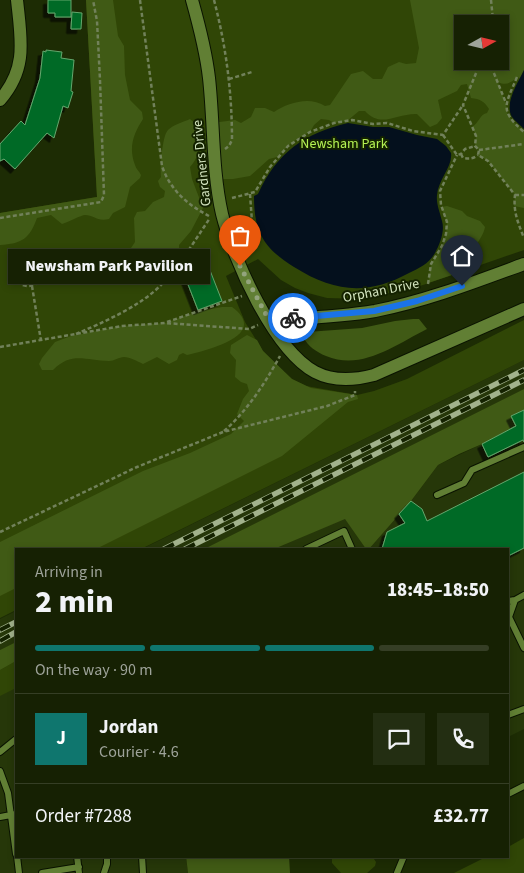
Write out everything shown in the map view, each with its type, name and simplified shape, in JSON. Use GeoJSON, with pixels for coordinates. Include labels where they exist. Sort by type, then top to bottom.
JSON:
{"type":"FeatureCollection","features":[{"type":"Feature","properties":{"kind":"street"},"geometry":{"type":"LineString","coordinates":[[0,100],[17,74],[22,52],[17,0]]}},
{"type":"Feature","properties":{"kind":"street","name":"Gardners Drive"},"geometry":{"type":"LineString","coordinates":[[192,0],[209,76],[216,179],[220,200],[217,215],[253,292],[278,337],[296,357],[316,372],[338,379],[355,380],[374,375],[524,309]]}},
{"type":"Feature","properties":{"kind":"street","name":"Orphan Drive"},"geometry":{"type":"LineString","coordinates":[[269,320],[374,311],[431,296],[524,264]]}},
{"type":"Feature","properties":{"kind":"lane"},"geometry":{"type":"LineString","coordinates":[[437,495],[464,483],[472,470],[524,447]]}},
{"type":"Feature","properties":{"kind":"lane"},"geometry":{"type":"LineString","coordinates":[[308,548],[344,531],[352,548]]}},
{"type":"Feature","properties":{"kind":"lane"},"geometry":{"type":"LineString","coordinates":[[524,595],[511,600],[510,617],[524,648]]}},
{"type":"Feature","properties":{"kind":"lane"},"geometry":{"type":"LineString","coordinates":[[509,715],[524,709]]}},
{"type":"Feature","properties":{"kind":"lane"},"geometry":{"type":"LineString","coordinates":[[0,752],[15,740]]}},
{"type":"Feature","properties":{"kind":"lane"},"geometry":{"type":"LineString","coordinates":[[0,771],[13,815],[15,842]]}},
{"type":"Feature","properties":{"kind":"lane"},"geometry":{"type":"LineString","coordinates":[[509,794],[524,786]]}},
{"type":"Feature","properties":{"kind":"lane"},"geometry":{"type":"LineString","coordinates":[[0,817],[13,815]]}},
{"type":"Feature","properties":{"kind":"lane"},"geometry":{"type":"LineString","coordinates":[[16,858],[19,873]]}},
{"type":"Feature","properties":{"kind":"lane"},"geometry":{"type":"LineString","coordinates":[[104,873],[108,858]]}},
{"type":"Feature","properties":{"kind":"lane"},"geometry":{"type":"LineString","coordinates":[[108,858],[111,873]]}},
{"type":"Feature","properties":{"kind":"lane"},"geometry":{"type":"LineString","coordinates":[[142,858],[144,873]]}},
{"type":"Feature","properties":{"kind":"lane"},"geometry":{"type":"LineString","coordinates":[[397,873],[403,858]]}},
{"type":"Feature","properties":{"kind":"lane"},"geometry":{"type":"LineString","coordinates":[[42,873],[79,870]]}},
{"type":"Feature","properties":{"kind":"path"},"geometry":{"type":"LineString","coordinates":[[0,218],[101,202],[104,195],[97,21],[93,0]]}},
{"type":"Feature","properties":{"kind":"path"},"geometry":{"type":"LineString","coordinates":[[70,336],[105,321],[134,305],[162,284],[217,215],[193,208],[183,200],[164,174],[140,0]]}},
{"type":"Feature","properties":{"kind":"path"},"geometry":{"type":"LineString","coordinates":[[214,0],[229,79],[232,140],[224,150],[214,151]]}},
{"type":"Feature","properties":{"kind":"path"},"geometry":{"type":"LineString","coordinates":[[491,0],[493,15]]}},
{"type":"Feature","properties":{"kind":"path"},"geometry":{"type":"LineString","coordinates":[[443,135],[463,105],[477,70]]}},
{"type":"Feature","properties":{"kind":"path"},"geometry":{"type":"LineString","coordinates":[[493,70],[506,104],[508,116],[524,132]]}},
{"type":"Feature","properties":{"kind":"path"},"geometry":{"type":"LineString","coordinates":[[229,79],[252,72]]}},
{"type":"Feature","properties":{"kind":"path"},"geometry":{"type":"LineString","coordinates":[[506,104],[518,77]]}},
{"type":"Feature","properties":{"kind":"path"},"geometry":{"type":"LineString","coordinates":[[463,105],[476,136],[475,146]]}},
{"type":"Feature","properties":{"kind":"path"},"geometry":{"type":"LineString","coordinates":[[220,200],[255,192],[270,167],[288,146],[310,132],[334,123],[352,120],[373,124],[387,123],[413,131],[443,135],[459,155],[468,159],[478,155],[479,150]]}},
{"type":"Feature","properties":{"kind":"path"},"geometry":{"type":"LineString","coordinates":[[479,150],[524,144]]}},
{"type":"Feature","properties":{"kind":"path"},"geometry":{"type":"LineString","coordinates":[[475,146],[479,150]]}},
{"type":"Feature","properties":{"kind":"path"},"geometry":{"type":"LineString","coordinates":[[431,296],[428,283],[431,264],[442,246],[447,222],[440,205],[440,191],[459,155],[464,149],[475,146]]}},
{"type":"Feature","properties":{"kind":"path"},"geometry":{"type":"LineString","coordinates":[[478,155],[488,161],[515,195],[516,217],[524,238]]}},
{"type":"Feature","properties":{"kind":"path"},"geometry":{"type":"LineString","coordinates":[[250,194],[252,222],[258,239]]}},
{"type":"Feature","properties":{"kind":"path"},"geometry":{"type":"LineString","coordinates":[[515,195],[524,194]]}},
{"type":"Feature","properties":{"kind":"path"},"geometry":{"type":"LineString","coordinates":[[31,256],[36,258],[42,265],[43,270],[40,279],[32,285],[19,283],[14,274],[14,264],[22,258],[31,256]]}},
{"type":"Feature","properties":{"kind":"path"},"geometry":{"type":"LineString","coordinates":[[32,285],[41,341]]}},
{"type":"Feature","properties":{"kind":"path"},"geometry":{"type":"LineString","coordinates":[[165,323],[253,292]]}},
{"type":"Feature","properties":{"kind":"path"},"geometry":{"type":"LineString","coordinates":[[0,347],[122,326],[165,323],[249,329],[269,320]]}},
{"type":"Feature","properties":{"kind":"path"},"geometry":{"type":"LineString","coordinates":[[223,432],[237,420],[250,404],[276,364],[285,346]]}},
{"type":"Feature","properties":{"kind":"path"},"geometry":{"type":"LineString","coordinates":[[0,532],[137,467],[223,432],[327,406],[339,401],[355,394],[355,380]]}},
{"type":"Feature","properties":{"kind":"shaded area"},"geometry":{"type":"Polygon","coordinates":[[[86,0],[113,0],[118,36],[124,46],[125,75],[130,100],[142,112],[143,119],[132,146],[133,158],[136,168],[141,175],[140,178],[130,187],[125,207],[113,213],[109,219],[101,220],[85,215],[62,224],[51,215],[37,218],[31,231],[24,239],[0,245],[0,213],[97,197],[86,0]]]}},
{"type":"Feature","properties":{"kind":"shaded area"},"geometry":{"type":"Polygon","coordinates":[[[410,0],[524,0],[524,70],[520,78],[517,77],[506,84],[498,82],[508,116],[524,132],[524,208],[514,206],[515,195],[488,161],[478,155],[479,150],[475,146],[476,136],[472,127],[489,109],[482,101],[471,98],[467,84],[461,85],[457,91],[438,100],[442,118],[437,124],[430,127],[417,114],[383,120],[371,116],[365,111],[359,111],[347,121],[334,123],[321,119],[310,132],[298,138],[277,157],[269,159],[250,176],[216,179],[212,123],[235,120],[241,123],[251,117],[255,108],[265,108],[274,112],[286,106],[306,101],[312,101],[325,106],[330,105],[351,74],[363,71],[373,79],[382,79],[388,67],[399,62],[406,64],[416,63],[419,48],[410,0]]]}},
{"type":"Feature","properties":{"kind":"shaded area"},"geometry":{"type":"Polygon","coordinates":[[[190,119],[198,126],[199,143],[198,153],[190,167],[192,179],[203,208],[191,231],[179,245],[179,253],[177,255],[171,254],[159,268],[139,278],[130,277],[121,270],[110,268],[105,262],[106,253],[111,249],[123,253],[131,248],[135,242],[134,218],[137,212],[145,211],[153,202],[164,197],[165,191],[160,187],[158,181],[161,177],[162,153],[166,133],[173,127],[190,119]]]}},
{"type":"Feature","properties":{"kind":"shaded area"},"geometry":{"type":"Polygon","coordinates":[[[447,206],[462,211],[467,216],[480,221],[485,227],[475,247],[470,247],[467,250],[472,257],[468,262],[454,265],[452,271],[455,274],[428,283],[431,264],[442,246],[446,234],[447,222],[441,207],[447,206]]]}},
{"type":"Feature","properties":{"kind":"shaded area"},"geometry":{"type":"Polygon","coordinates":[[[232,307],[242,317],[244,326],[240,333],[232,340],[220,345],[187,355],[183,353],[179,355],[177,360],[169,364],[157,357],[143,364],[124,357],[109,361],[73,359],[60,364],[53,370],[42,370],[39,364],[55,342],[71,336],[122,326],[165,323],[196,312],[232,307]]]}},
{"type":"Feature","properties":{"kind":"shaded area"},"geometry":{"type":"Polygon","coordinates":[[[419,319],[427,329],[390,349],[365,358],[339,360],[326,356],[319,353],[303,337],[307,332],[362,328],[419,319]]]}},
{"type":"Feature","properties":{"kind":"shaded area"},"geometry":{"type":"Polygon","coordinates":[[[247,335],[257,340],[263,351],[292,379],[311,388],[357,395],[358,399],[348,402],[282,456],[98,548],[15,548],[15,588],[0,596],[0,542],[143,471],[190,453],[231,434],[244,421],[237,414],[243,399],[249,391],[247,384],[235,377],[236,360],[230,353],[231,345],[247,335]]]}},
{"type":"Feature","properties":{"kind":"shaded area"},"geometry":{"type":"Polygon","coordinates":[[[524,360],[524,389],[206,548],[144,548],[524,360]]]}},
{"type":"Feature","properties":{"kind":"shaded area"},"geometry":{"type":"Polygon","coordinates":[[[524,389],[524,410],[511,416],[516,426],[438,465],[411,501],[370,548],[365,548],[345,519],[276,548],[206,548],[524,389]]]}},
{"type":"Feature","properties":{"kind":"shaded area"},"geometry":{"type":"Polygon","coordinates":[[[524,410],[524,729],[509,736],[509,548],[370,548],[411,501],[438,465],[516,426],[511,416],[524,410]]]}},
{"type":"Feature","properties":{"kind":"shaded area"},"geometry":{"type":"Polygon","coordinates":[[[345,518],[365,548],[276,548],[345,518]]]}},
{"type":"Feature","properties":{"kind":"shaded area"},"geometry":{"type":"Polygon","coordinates":[[[15,612],[15,642],[0,650],[0,619],[15,612]]]}},
{"type":"Feature","properties":{"kind":"shaded area"},"geometry":{"type":"Polygon","coordinates":[[[15,642],[15,662],[0,670],[0,650],[15,642]]]}},
{"type":"Feature","properties":{"kind":"shaded area"},"geometry":{"type":"Polygon","coordinates":[[[15,653],[15,858],[186,858],[188,873],[0,873],[0,661],[15,653]]]}},
{"type":"Feature","properties":{"kind":"shaded area"},"geometry":{"type":"Polygon","coordinates":[[[186,858],[289,858],[290,873],[188,873],[186,858]]]}},
{"type":"Feature","properties":{"kind":"green space","name":"Newsham Park"},"geometry":{"type":"Polygon","coordinates":[[[86,0],[524,0],[524,250],[423,285],[364,299],[327,298],[308,293],[281,280],[258,259],[226,276],[245,322],[263,351],[292,379],[306,386],[357,395],[374,391],[407,379],[524,320],[524,360],[143,548],[15,548],[15,610],[0,618],[0,213],[97,197],[86,0]]]}},
{"type":"Feature","properties":{"kind":"green space"},"geometry":{"type":"Polygon","coordinates":[[[15,662],[15,688],[0,696],[0,670],[15,662]]]}},
{"type":"Feature","properties":{"kind":"green space"},"geometry":{"type":"Polygon","coordinates":[[[524,838],[524,873],[454,873],[484,858],[509,858],[509,846],[524,838]]]}},
{"type":"Feature","properties":{"kind":"green space"},"geometry":{"type":"Polygon","coordinates":[[[332,858],[373,858],[376,862],[375,866],[367,873],[341,873],[332,863],[332,858]]]}},
{"type":"Feature","properties":{"kind":"water"},"geometry":{"type":"Polygon","coordinates":[[[524,70],[524,129],[512,117],[510,106],[513,93],[524,70]]]}},
{"type":"Feature","properties":{"kind":"water"},"geometry":{"type":"Polygon","coordinates":[[[348,123],[373,127],[389,127],[437,139],[451,153],[450,163],[438,189],[437,202],[443,229],[440,242],[433,257],[427,263],[394,280],[365,288],[337,286],[323,282],[284,260],[268,246],[263,238],[254,209],[254,196],[258,194],[266,179],[283,156],[294,146],[318,132],[348,123]]]}},
{"type":"Feature","properties":{"kind":"building"},"geometry":{"type":"Polygon","coordinates":[[[48,0],[71,0],[71,17],[55,17],[55,13],[48,13],[48,0]]]}},
{"type":"Feature","properties":{"kind":"building"},"geometry":{"type":"Polygon","coordinates":[[[72,12],[82,13],[81,29],[71,29],[72,12]]]}},
{"type":"Feature","properties":{"kind":"building"},"geometry":{"type":"Polygon","coordinates":[[[46,50],[62,52],[61,58],[74,60],[71,91],[73,92],[68,108],[63,106],[54,138],[47,133],[15,169],[4,159],[0,161],[0,144],[21,121],[25,125],[40,78],[43,51],[46,52],[46,50]]]}},
{"type":"Feature","properties":{"kind":"building"},"geometry":{"type":"Polygon","coordinates":[[[204,255],[222,301],[198,310],[180,264],[204,255]]]}},
{"type":"Feature","properties":{"kind":"building"},"geometry":{"type":"Polygon","coordinates":[[[524,410],[524,442],[523,440],[488,457],[482,444],[516,426],[511,416],[524,410]]]}},
{"type":"Feature","properties":{"kind":"building"},"geometry":{"type":"Polygon","coordinates":[[[524,472],[524,548],[509,556],[509,548],[382,548],[387,532],[405,523],[399,514],[411,501],[422,509],[427,521],[524,472]]]}},
{"type":"Feature","properties":{"kind":"railway"},"geometry":{"type":"LineString","coordinates":[[166,548],[524,370]]}},
{"type":"Feature","properties":{"kind":"railway"},"geometry":{"type":"LineString","coordinates":[[187,548],[524,380]]}},
{"type":"Feature","properties":{"kind":"railway"},"geometry":{"type":"LineString","coordinates":[[0,630],[15,622]]}},
{"type":"Feature","properties":{"kind":"railway"},"geometry":{"type":"LineString","coordinates":[[0,641],[15,633]]}},
{"type":"Feature","properties":{"kind":"way so far"},"geometry":{"type":"LineString","coordinates":[[240,266],[269,320],[293,318]]}},
{"type":"Feature","properties":{"kind":"place","name":"Newsham Park Pavilion"},"geometry":{"type":"Point","coordinates":[240,266]}},
{"type":"Feature","properties":{"kind":"route"},"geometry":{"type":"LineString","coordinates":[[293,318],[374,311],[417,301],[462,286]]}}]}
